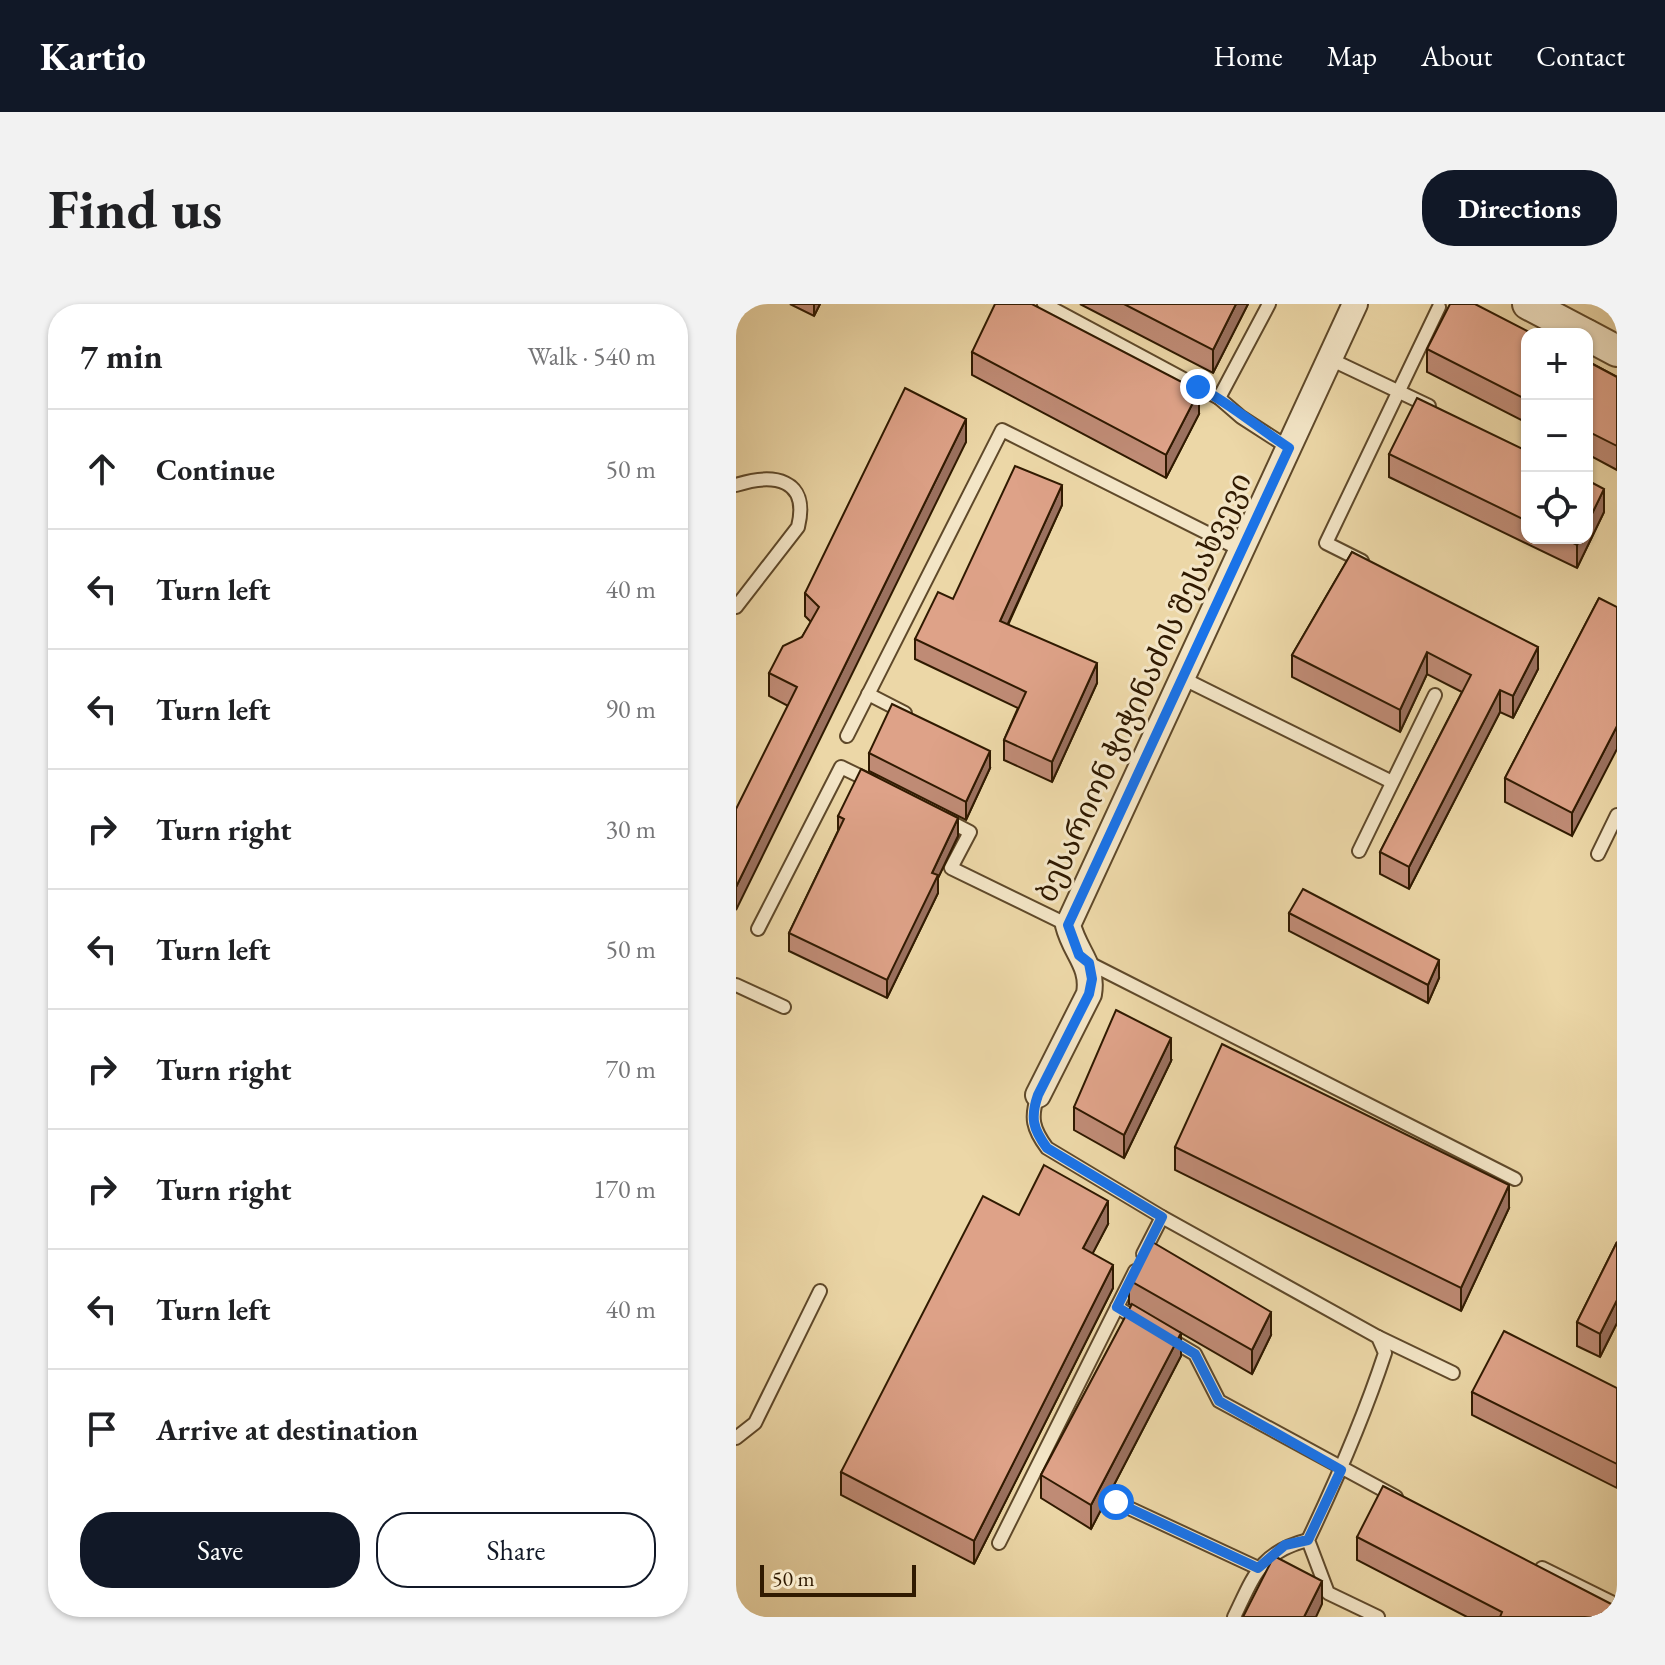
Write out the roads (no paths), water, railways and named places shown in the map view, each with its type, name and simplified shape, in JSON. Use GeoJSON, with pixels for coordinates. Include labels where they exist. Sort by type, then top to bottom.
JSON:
{"type":"FeatureCollection","features":[{"type":"Feature","properties":{"kind":"street","name":"ბესარიონ ჭიჭინაძის შესახვევი"},"geometry":{"type":"LineString","coordinates":[[1089,963],[1079,955],[1068,925],[1355,304]]}},
{"type":"Feature","properties":{"kind":"street"},"geometry":{"type":"LineString","coordinates":[[1528,304],[1573,328]]}},
{"type":"Feature","properties":{"kind":"street"},"geometry":{"type":"LineString","coordinates":[[1593,339],[1617,351]]}},
{"type":"Feature","properties":{"kind":"street"},"geometry":{"type":"LineString","coordinates":[[1038,1095],[1089,994],[1092,979],[1089,963]]}},
{"type":"Feature","properties":{"kind":"lane"},"geometry":{"type":"LineString","coordinates":[[1044,304],[1219,398],[1241,417],[1289,448]]}},
{"type":"Feature","properties":{"kind":"lane"},"geometry":{"type":"LineString","coordinates":[[1219,398],[1269,304]]}},
{"type":"Feature","properties":{"kind":"lane"},"geometry":{"type":"LineString","coordinates":[[1380,570],[1326,543],[1439,307]]}},
{"type":"Feature","properties":{"kind":"lane"},"geometry":{"type":"LineString","coordinates":[[1330,359],[1438,410]]}},
{"type":"Feature","properties":{"kind":"lane"},"geometry":{"type":"LineString","coordinates":[[847,736],[1002,430],[1241,550]]}},
{"type":"Feature","properties":{"kind":"lane"},"geometry":{"type":"LineString","coordinates":[[736,485],[761,477],[778,479],[796,492],[802,511],[798,527],[736,607]]}},
{"type":"Feature","properties":{"kind":"lane"},"geometry":{"type":"LineString","coordinates":[[1182,678],[1392,782]]}},
{"type":"Feature","properties":{"kind":"lane"},"geometry":{"type":"LineString","coordinates":[[868,694],[924,723]]}},
{"type":"Feature","properties":{"kind":"lane"},"geometry":{"type":"LineString","coordinates":[[1359,851],[1435,695]]}},
{"type":"Feature","properties":{"kind":"lane"},"geometry":{"type":"LineString","coordinates":[[758,929],[841,767],[880,786]]}},
{"type":"Feature","properties":{"kind":"lane"},"geometry":{"type":"LineString","coordinates":[[931,812],[970,832],[951,868],[1068,925]]}},
{"type":"Feature","properties":{"kind":"lane"},"geometry":{"type":"LineString","coordinates":[[1598,854],[1617,815]]}},
{"type":"Feature","properties":{"kind":"lane"},"geometry":{"type":"LineString","coordinates":[[1089,963],[1515,1179]]}},
{"type":"Feature","properties":{"kind":"lane"},"geometry":{"type":"LineString","coordinates":[[736,985],[784,1007]]}},
{"type":"Feature","properties":{"kind":"lane"},"geometry":{"type":"LineString","coordinates":[[1038,1095],[1032,1112],[1034,1130],[1047,1148],[1162,1217],[1378,1337],[1453,1373]]}},
{"type":"Feature","properties":{"kind":"lane"},"geometry":{"type":"LineString","coordinates":[[999,1543],[1162,1217]]}},
{"type":"Feature","properties":{"kind":"lane"},"geometry":{"type":"LineString","coordinates":[[736,1438],[755,1423],[820,1291]]}},
{"type":"Feature","properties":{"kind":"lane"},"geometry":{"type":"LineString","coordinates":[[1117,1307],[1195,1354],[1219,1401],[1341,1470],[1410,1504]]}},
{"type":"Feature","properties":{"kind":"lane"},"geometry":{"type":"LineString","coordinates":[[1378,1337],[1385,1353],[1341,1470],[1308,1540],[1328,1593],[1378,1617]]}},
{"type":"Feature","properties":{"kind":"lane"},"geometry":{"type":"LineString","coordinates":[[1116,1502],[1258,1568]]}},
{"type":"Feature","properties":{"kind":"lane"},"geometry":{"type":"LineString","coordinates":[[1234,1617],[1258,1568],[1285,1545],[1308,1540]]}},
{"type":"Feature","properties":{"kind":"lane"},"geometry":{"type":"LineString","coordinates":[[1534,1564],[1617,1605]]}}]}
